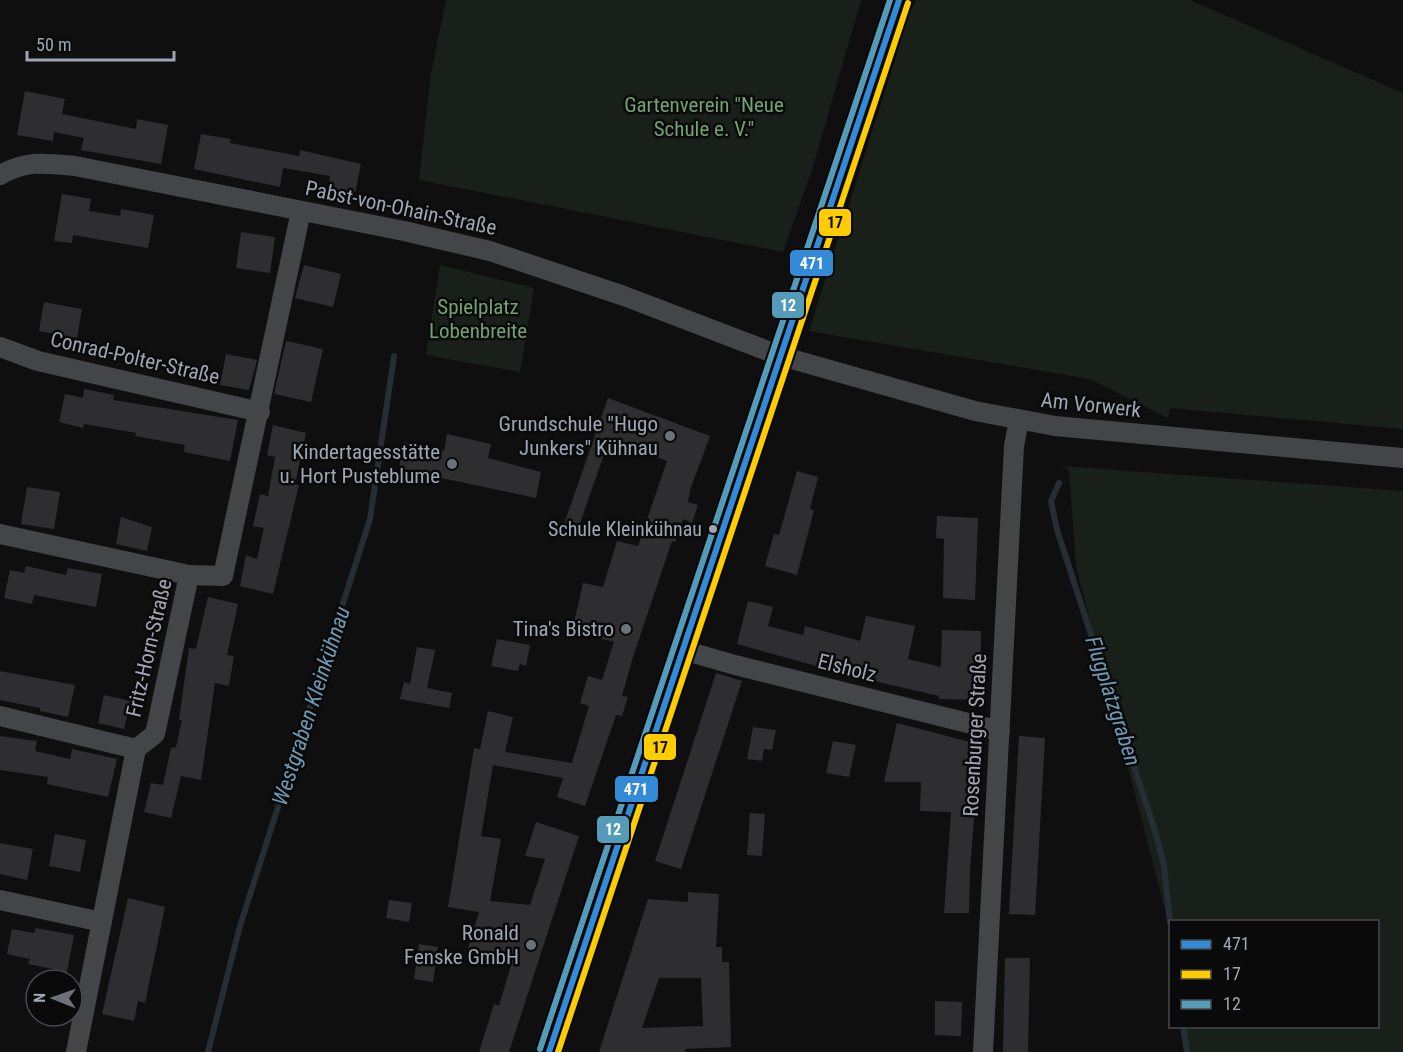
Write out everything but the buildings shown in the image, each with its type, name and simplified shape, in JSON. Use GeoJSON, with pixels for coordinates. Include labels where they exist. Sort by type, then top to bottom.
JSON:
{"type":"FeatureCollection","features":[{"type":"Feature","properties":{"kind":"street"},"geometry":{"type":"LineString","coordinates":[[549,1052],[898,0]]}},
{"type":"Feature","properties":{"kind":"street","name":"Pabst-von-Ohain-Straße"},"geometry":{"type":"LineString","coordinates":[[0,175],[18,165],[41,163],[75,166],[446,240],[539,266],[781,356]]}},
{"type":"Feature","properties":{"kind":"street","name":"Fritz-Horn-Straße"},"geometry":{"type":"LineString","coordinates":[[76,1052],[136,749],[155,734],[189,575],[223,576],[260,412],[301,211]]}},
{"type":"Feature","properties":{"kind":"street","name":"Conrad-Polter-Straße"},"geometry":{"type":"LineString","coordinates":[[0,347],[38,361],[260,412]]}},
{"type":"Feature","properties":{"kind":"street","name":"Am Vorwerk"},"geometry":{"type":"LineString","coordinates":[[781,356],[933,401],[1019,420],[1101,431],[1403,458]]}},
{"type":"Feature","properties":{"kind":"street","name":"Rosenburger Straße"},"geometry":{"type":"LineString","coordinates":[[983,1052],[1013,464],[1019,420]]}},
{"type":"Feature","properties":{"kind":"street"},"geometry":{"type":"LineString","coordinates":[[0,534],[189,575]]}},
{"type":"Feature","properties":{"kind":"street","name":"Elsholz"},"geometry":{"type":"LineString","coordinates":[[683,650],[1000,731]]}},
{"type":"Feature","properties":{"kind":"street"},"geometry":{"type":"LineString","coordinates":[[0,716],[136,749]]}},
{"type":"Feature","properties":{"kind":"street"},"geometry":{"type":"LineString","coordinates":[[0,900],[102,922]]}},
{"type":"Feature","properties":{"kind":"green space","name":"Gartenverein \"Neue Schule e. V.\""},"geometry":{"type":"Polygon","coordinates":[[[446,0],[861,0],[812,170],[783,252],[419,180],[431,74],[446,0]]]}},
{"type":"Feature","properties":{"kind":"green space"},"geometry":{"type":"Polygon","coordinates":[[[917,0],[1190,0],[1403,93],[1403,429],[1170,408],[1168,418],[1089,379],[809,331],[910,12],[917,0]]]}},
{"type":"Feature","properties":{"kind":"green space","name":"Spielplatz Lobenbreite"},"geometry":{"type":"Polygon","coordinates":[[[440,265],[534,288],[520,372],[426,355],[440,265]]]}},
{"type":"Feature","properties":{"kind":"green space"},"geometry":{"type":"Polygon","coordinates":[[[1062,466],[1403,491],[1403,1052],[1185,1052],[1182,1028],[1379,1028],[1379,920],[1169,920],[1169,925],[1076,567],[1069,470],[1062,466]]]}},
{"type":"Feature","properties":{"kind":"waterway","name":"Westgraben Kleinkühnau"},"geometry":{"type":"LineString","coordinates":[[208,1052],[240,926],[370,519],[394,356]]}},
{"type":"Feature","properties":{"kind":"waterway","name":"Flugplatzgraben"},"geometry":{"type":"LineString","coordinates":[[1059,483],[1051,501],[1057,530],[1156,834],[1164,866],[1170,920]]}},
{"type":"Feature","properties":{"kind":"waterway","name":"Flugplatzgraben"},"geometry":{"type":"LineString","coordinates":[[1183,1028],[1187,1052]]}},
{"type":"Feature","properties":{"kind":"transit line","name":"12"},"geometry":{"type":"LineString","coordinates":[[540,1049],[890,0]]}},
{"type":"Feature","properties":{"kind":"transit line","name":"471"},"geometry":{"type":"LineString","coordinates":[[549,1052],[899,0]]}},
{"type":"Feature","properties":{"kind":"transit line","name":"17"},"geometry":{"type":"LineString","coordinates":[[558,1052],[908,3]]}},
{"type":"Feature","properties":{"kind":"place","name":"Grundschule \"Hugo Junkers\" Kühnau"},"geometry":{"type":"Point","coordinates":[670,436]}},
{"type":"Feature","properties":{"kind":"place","name":"Kindertagesstätte u. Hort Pusteblume"},"geometry":{"type":"Point","coordinates":[452,464]}},
{"type":"Feature","properties":{"kind":"place","name":"Schule Kleinkühnau"},"geometry":{"type":"Point","coordinates":[713,529]}},
{"type":"Feature","properties":{"kind":"place","name":"Tina's Bistro"},"geometry":{"type":"Point","coordinates":[626,629]}},
{"type":"Feature","properties":{"kind":"place","name":"Ronald Fenske GmbH"},"geometry":{"type":"Point","coordinates":[531,945]}}]}
